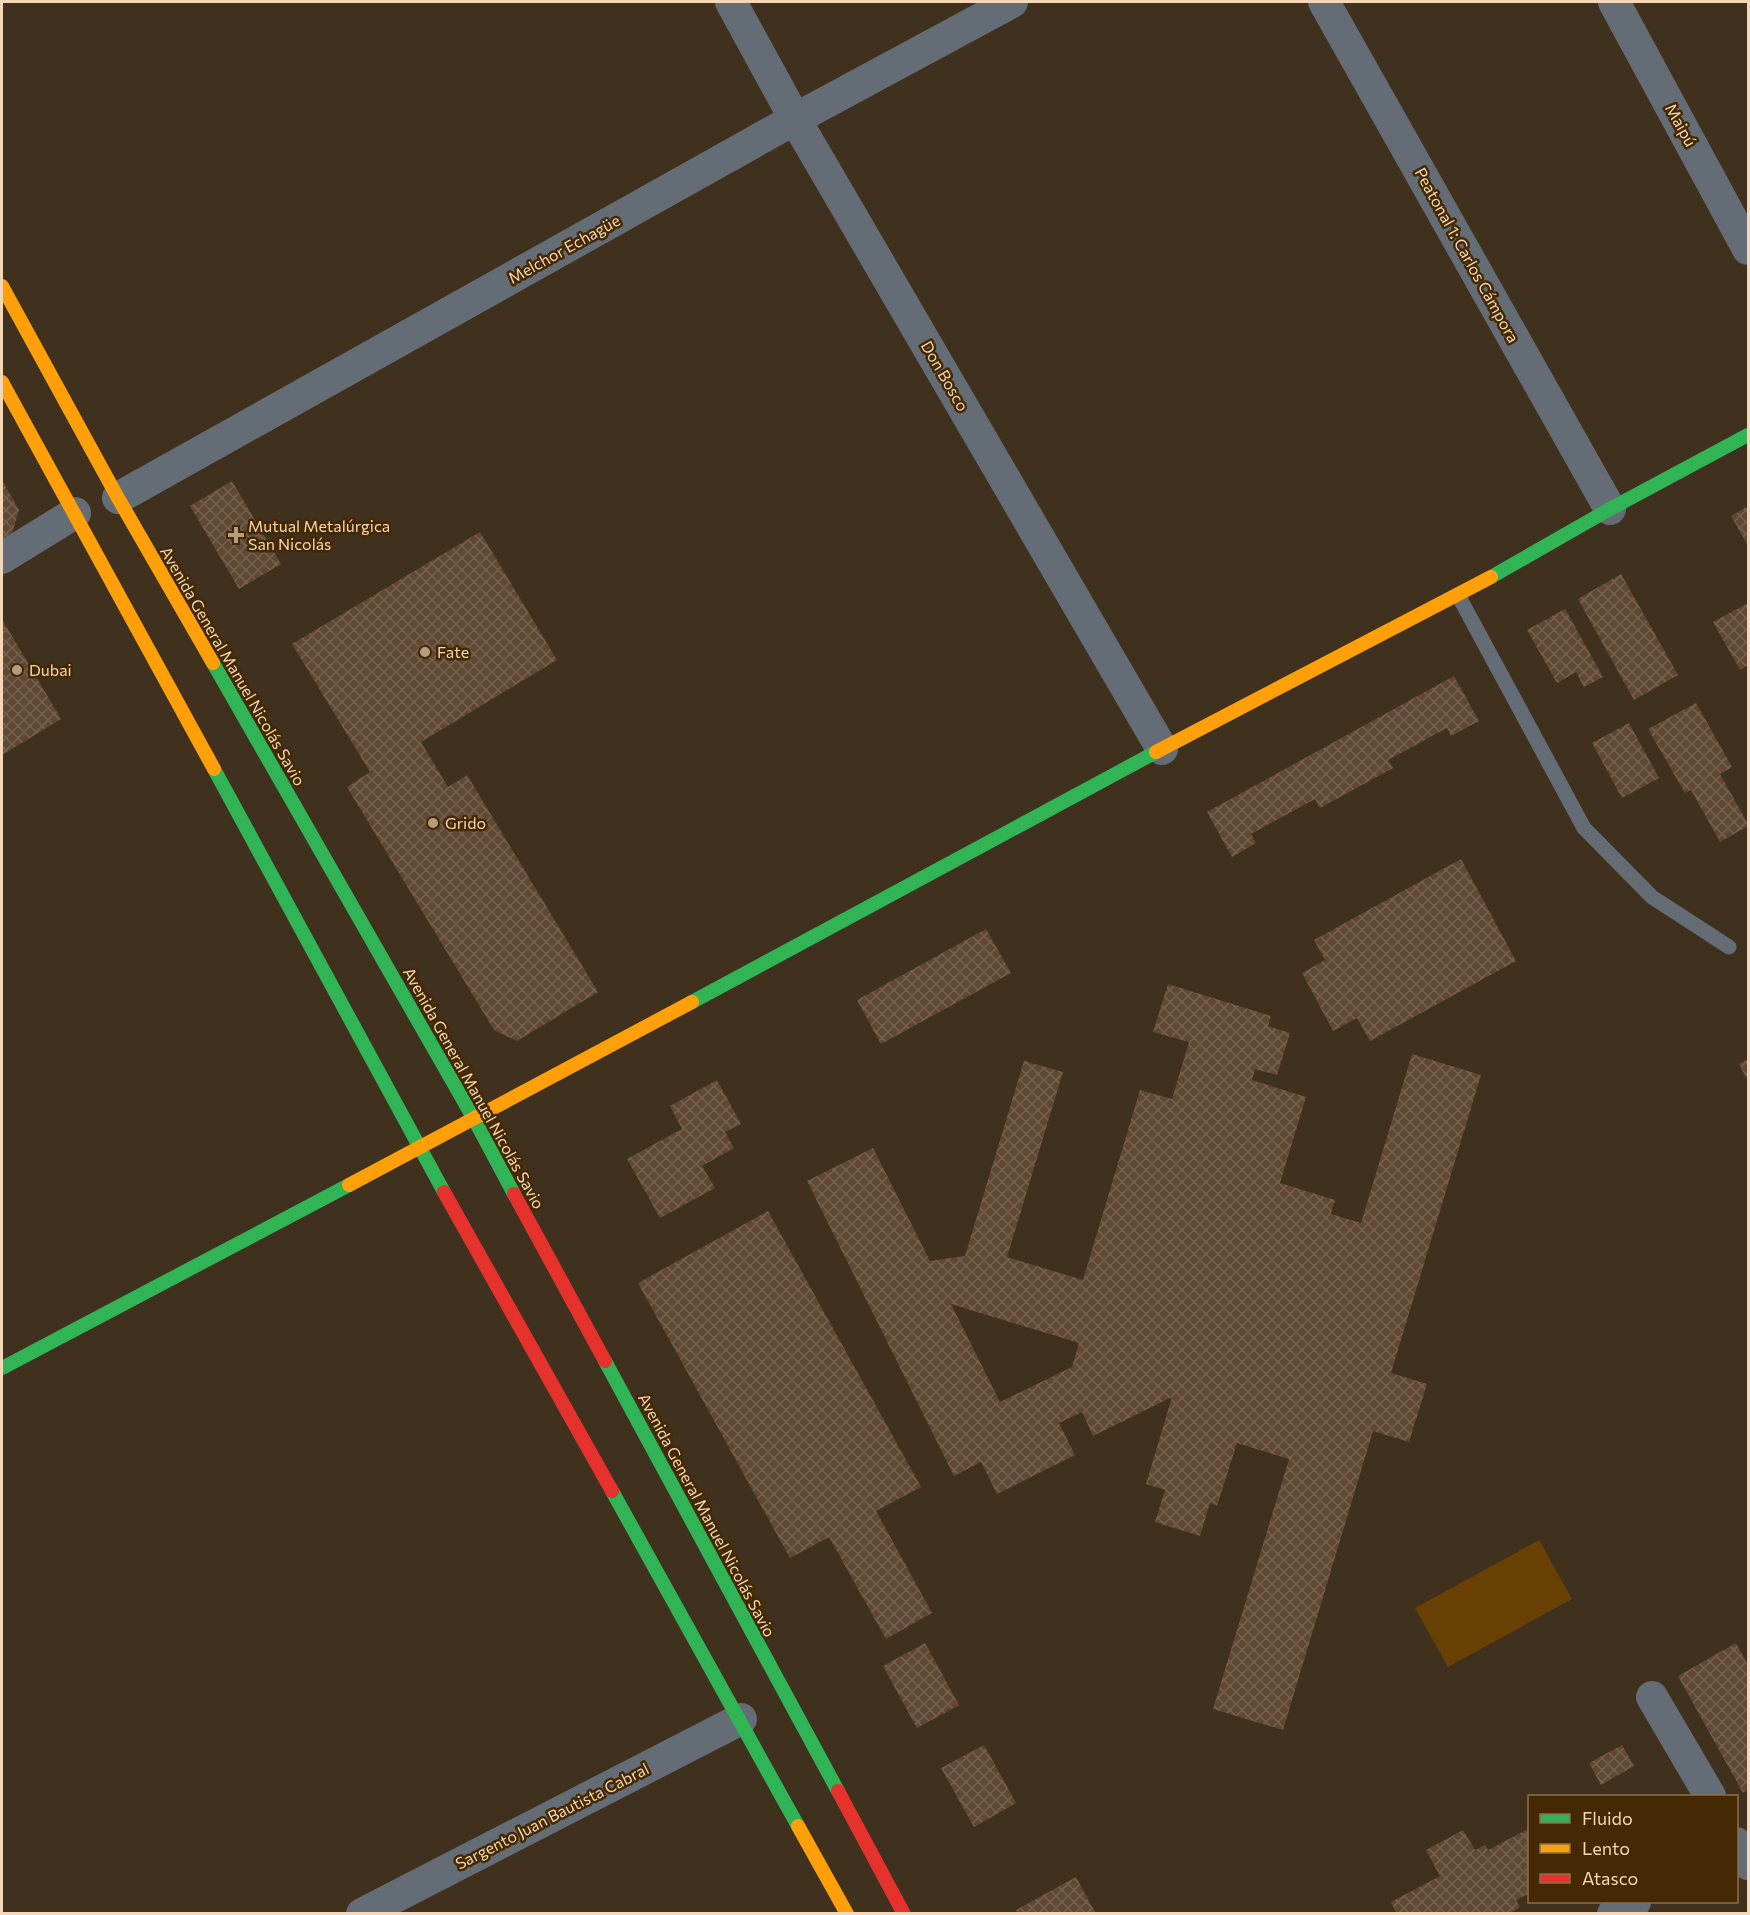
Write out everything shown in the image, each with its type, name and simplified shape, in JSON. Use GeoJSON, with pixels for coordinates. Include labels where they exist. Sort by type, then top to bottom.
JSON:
{"type":"FeatureCollection","features":[{"type":"Feature","properties":{"kind":"main road","name":"Avenida General Manuel Nicolás Savio"},"geometry":{"type":"LineString","coordinates":[[2,286],[118,498],[474,1119],[904,1914]]}},
{"type":"Feature","properties":{"kind":"main road"},"geometry":{"type":"LineString","coordinates":[[2,382],[420,1148],[741,1719],[847,1914]]}},
{"type":"Feature","properties":{"kind":"main road"},"geometry":{"type":"LineString","coordinates":[[2,1368],[420,1148],[1162,749],[1458,595],[1610,509],[1749,435]]}},
{"type":"Feature","properties":{"kind":"street","name":"Don Bosco"},"geometry":{"type":"LineString","coordinates":[[731,2],[795,119],[1162,749]]}},
{"type":"Feature","properties":{"kind":"street","name":"Melchor Echagüe"},"geometry":{"type":"LineString","coordinates":[[118,498],[795,119],[1012,2]]}},
{"type":"Feature","properties":{"kind":"street","name":"Peatonal 1: Carlos Cámpora"},"geometry":{"type":"LineString","coordinates":[[1324,2],[1610,509]]}},
{"type":"Feature","properties":{"kind":"street","name":"Maipú"},"geometry":{"type":"LineString","coordinates":[[1614,2],[1749,249]]}},
{"type":"Feature","properties":{"kind":"street"},"geometry":{"type":"LineString","coordinates":[[2,558],[75,513]]}},
{"type":"Feature","properties":{"kind":"street"},"geometry":{"type":"LineString","coordinates":[[1652,1697],[1709,1795]]}},
{"type":"Feature","properties":{"kind":"street","name":"Sargento Juan Bautista Cabral"},"geometry":{"type":"LineString","coordinates":[[362,1914],[741,1719]]}},
{"type":"Feature","properties":{"kind":"street"},"geometry":{"type":"LineString","coordinates":[[1613,1914],[1633,1903]]}},
{"type":"Feature","properties":{"kind":"lane"},"geometry":{"type":"LineString","coordinates":[[1458,595],[1584,828],[1652,897],[1729,947]]}},
{"type":"Feature","properties":{"kind":"shaded area"},"geometry":{"type":"Polygon","coordinates":[[[1539,1540],[1572,1599],[1448,1667],[1415,1608],[1539,1540]]]}},
{"type":"Feature","properties":{"kind":"building"},"geometry":{"type":"Polygon","coordinates":[[[2,480],[19,510],[11,537],[2,543],[2,480]]]}},
{"type":"Feature","properties":{"kind":"building","name":"Mutual Metalúrgica San Nicolás"},"geometry":{"type":"Polygon","coordinates":[[[232,481],[281,564],[239,589],[190,506],[232,481]]]}},
{"type":"Feature","properties":{"kind":"building"},"geometry":{"type":"Polygon","coordinates":[[[1748,506],[1748,546],[1731,516],[1748,506]]]}},
{"type":"Feature","properties":{"kind":"building"},"geometry":{"type":"Polygon","coordinates":[[[480,532],[557,660],[421,742],[448,787],[467,775],[598,992],[517,1041],[494,1030],[347,787],[370,772],[292,644],[480,532]]]}},
{"type":"Feature","properties":{"kind":"building"},"geometry":{"type":"Polygon","coordinates":[[[1621,574],[1678,675],[1634,700],[1578,599],[1621,574]]]}},
{"type":"Feature","properties":{"kind":"building"},"geometry":{"type":"Polygon","coordinates":[[[1748,603],[1748,665],[1740,670],[1713,622],[1748,603]]]}},
{"type":"Feature","properties":{"kind":"building"},"geometry":{"type":"Polygon","coordinates":[[[1565,609],[1603,677],[1584,687],[1576,672],[1557,683],[1527,630],[1565,609]]]}},
{"type":"Feature","properties":{"kind":"building","name":"Dubai"},"geometry":{"type":"Polygon","coordinates":[[[2,619],[61,719],[2,755],[2,619]]]}},
{"type":"Feature","properties":{"kind":"building"},"geometry":{"type":"Polygon","coordinates":[[[1454,676],[1479,721],[1451,736],[1447,728],[1388,760],[1393,768],[1320,808],[1315,799],[1251,834],[1256,843],[1232,857],[1207,812],[1454,676]]]}},
{"type":"Feature","properties":{"kind":"building"},"geometry":{"type":"Polygon","coordinates":[[[1696,703],[1732,767],[1720,774],[1748,824],[1720,842],[1691,790],[1685,793],[1648,729],[1696,703]]]}},
{"type":"Feature","properties":{"kind":"building"},"geometry":{"type":"Polygon","coordinates":[[[1629,723],[1659,778],[1622,798],[1592,743],[1629,723]]]}},
{"type":"Feature","properties":{"kind":"building"},"geometry":{"type":"Polygon","coordinates":[[[1461,859],[1516,961],[1370,1041],[1357,1018],[1333,1031],[1302,973],[1325,960],[1314,940],[1461,859]]]}},
{"type":"Feature","properties":{"kind":"building"},"geometry":{"type":"Polygon","coordinates":[[[986,929],[1011,973],[881,1044],[857,1000],[986,929]]]}},
{"type":"Feature","properties":{"kind":"building"},"geometry":{"type":"Polygon","coordinates":[[[1168,984],[1271,1016],[1268,1026],[1290,1033],[1277,1075],[1255,1069],[1252,1080],[1306,1097],[1280,1183],[1335,1200],[1331,1214],[1361,1223],[1412,1054],[1481,1075],[1391,1373],[1427,1384],[1409,1442],[1373,1431],[1283,1730],[1213,1709],[1289,1459],[1237,1443],[1217,1506],[1210,1503],[1200,1536],[1155,1522],[1165,1490],[1146,1484],[1172,1397],[1093,1436],[1082,1412],[1059,1423],[1075,1455],[997,1494],[981,1462],[954,1476],[807,1181],[873,1148],[930,1261],[965,1256],[1024,1061],[1063,1072],[1007,1257],[1083,1280],[1140,1090],[1172,1099],[1189,1042],[1153,1032],[1168,984]],[[951,1304],[1000,1402],[1072,1367],[1079,1343],[951,1304]]]}},
{"type":"Feature","properties":{"kind":"building"},"geometry":{"type":"Polygon","coordinates":[[[1748,1059],[1748,1081],[1739,1064],[1748,1059]]]}},
{"type":"Feature","properties":{"kind":"building"},"geometry":{"type":"Polygon","coordinates":[[[717,1080],[741,1124],[725,1132],[734,1148],[702,1166],[715,1188],[660,1218],[627,1159],[682,1129],[670,1106],[717,1080]]]}},
{"type":"Feature","properties":{"kind":"building"},"geometry":{"type":"Polygon","coordinates":[[[768,1211],[921,1487],[876,1511],[932,1613],[886,1639],[829,1537],[790,1558],[638,1283],[768,1211]]]}},
{"type":"Feature","properties":{"kind":"building"},"geometry":{"type":"Polygon","coordinates":[[[925,1643],[959,1705],[917,1728],[883,1666],[925,1643]]]}},
{"type":"Feature","properties":{"kind":"building"},"geometry":{"type":"Polygon","coordinates":[[[1736,1643],[1748,1665],[1748,1790],[1743,1793],[1678,1676],[1736,1643]]]}},
{"type":"Feature","properties":{"kind":"building"},"geometry":{"type":"Polygon","coordinates":[[[984,1745],[1016,1803],[974,1827],[941,1768],[984,1745]]]}},
{"type":"Feature","properties":{"kind":"building"},"geometry":{"type":"Polygon","coordinates":[[[1622,1745],[1634,1766],[1601,1785],[1589,1763],[1622,1745]]]}},
{"type":"Feature","properties":{"kind":"building"},"geometry":{"type":"Polygon","coordinates":[[[1528,1829],[1528,1894],[1516,1900],[1520,1907],[1508,1914],[1397,1914],[1391,1902],[1440,1876],[1426,1850],[1463,1830],[1475,1850],[1485,1845],[1488,1850],[1528,1829]]]}},
{"type":"Feature","properties":{"kind":"building"},"geometry":{"type":"Polygon","coordinates":[[[1076,1877],[1096,1914],[1018,1914],[1016,1910],[1076,1877]]]}},
{"type":"Feature","properties":{"kind":"traffic: fast"},"geometry":{"type":"LineString","coordinates":[[1491,577],[1610,509],[1748,435]]}},
{"type":"Feature","properties":{"kind":"traffic: fast"},"geometry":{"type":"LineString","coordinates":[[213,663],[474,1119],[514,1194]]}},
{"type":"Feature","properties":{"kind":"traffic: fast"},"geometry":{"type":"LineString","coordinates":[[692,1002],[1156,752]]}},
{"type":"Feature","properties":{"kind":"traffic: fast"},"geometry":{"type":"LineString","coordinates":[[214,769],[444,1192]]}},
{"type":"Feature","properties":{"kind":"traffic: fast"},"geometry":{"type":"LineString","coordinates":[[2,1368],[349,1185]]}},
{"type":"Feature","properties":{"kind":"traffic: fast"},"geometry":{"type":"LineString","coordinates":[[605,1361],[838,1791]]}},
{"type":"Feature","properties":{"kind":"traffic: fast"},"geometry":{"type":"LineString","coordinates":[[612,1491],[798,1826]]}},
{"type":"Feature","properties":{"kind":"traffic: slow"},"geometry":{"type":"LineString","coordinates":[[2,286],[118,498],[213,663]]}},
{"type":"Feature","properties":{"kind":"traffic: slow"},"geometry":{"type":"LineString","coordinates":[[2,382],[214,769]]}},
{"type":"Feature","properties":{"kind":"traffic: slow"},"geometry":{"type":"LineString","coordinates":[[1156,752],[1491,577]]}},
{"type":"Feature","properties":{"kind":"traffic: slow"},"geometry":{"type":"LineString","coordinates":[[349,1185],[692,1002]]}},
{"type":"Feature","properties":{"kind":"traffic: slow"},"geometry":{"type":"LineString","coordinates":[[798,1826],[847,1914]]}},
{"type":"Feature","properties":{"kind":"traffic: jam"},"geometry":{"type":"LineString","coordinates":[[444,1192],[612,1491]]}},
{"type":"Feature","properties":{"kind":"traffic: jam"},"geometry":{"type":"LineString","coordinates":[[514,1194],[605,1361]]}},
{"type":"Feature","properties":{"kind":"traffic: jam"},"geometry":{"type":"LineString","coordinates":[[838,1791],[904,1914]]}},
{"type":"Feature","properties":{"kind":"place","name":"Mutual Metalúrgica San Nicolás"},"geometry":{"type":"Point","coordinates":[236,535]}},
{"type":"Feature","properties":{"kind":"place","name":"Fate"},"geometry":{"type":"Point","coordinates":[425,652]}},
{"type":"Feature","properties":{"kind":"place","name":"Dubai"},"geometry":{"type":"Point","coordinates":[17,670]}},
{"type":"Feature","properties":{"kind":"place","name":"Grido"},"geometry":{"type":"Point","coordinates":[433,823]}}]}
